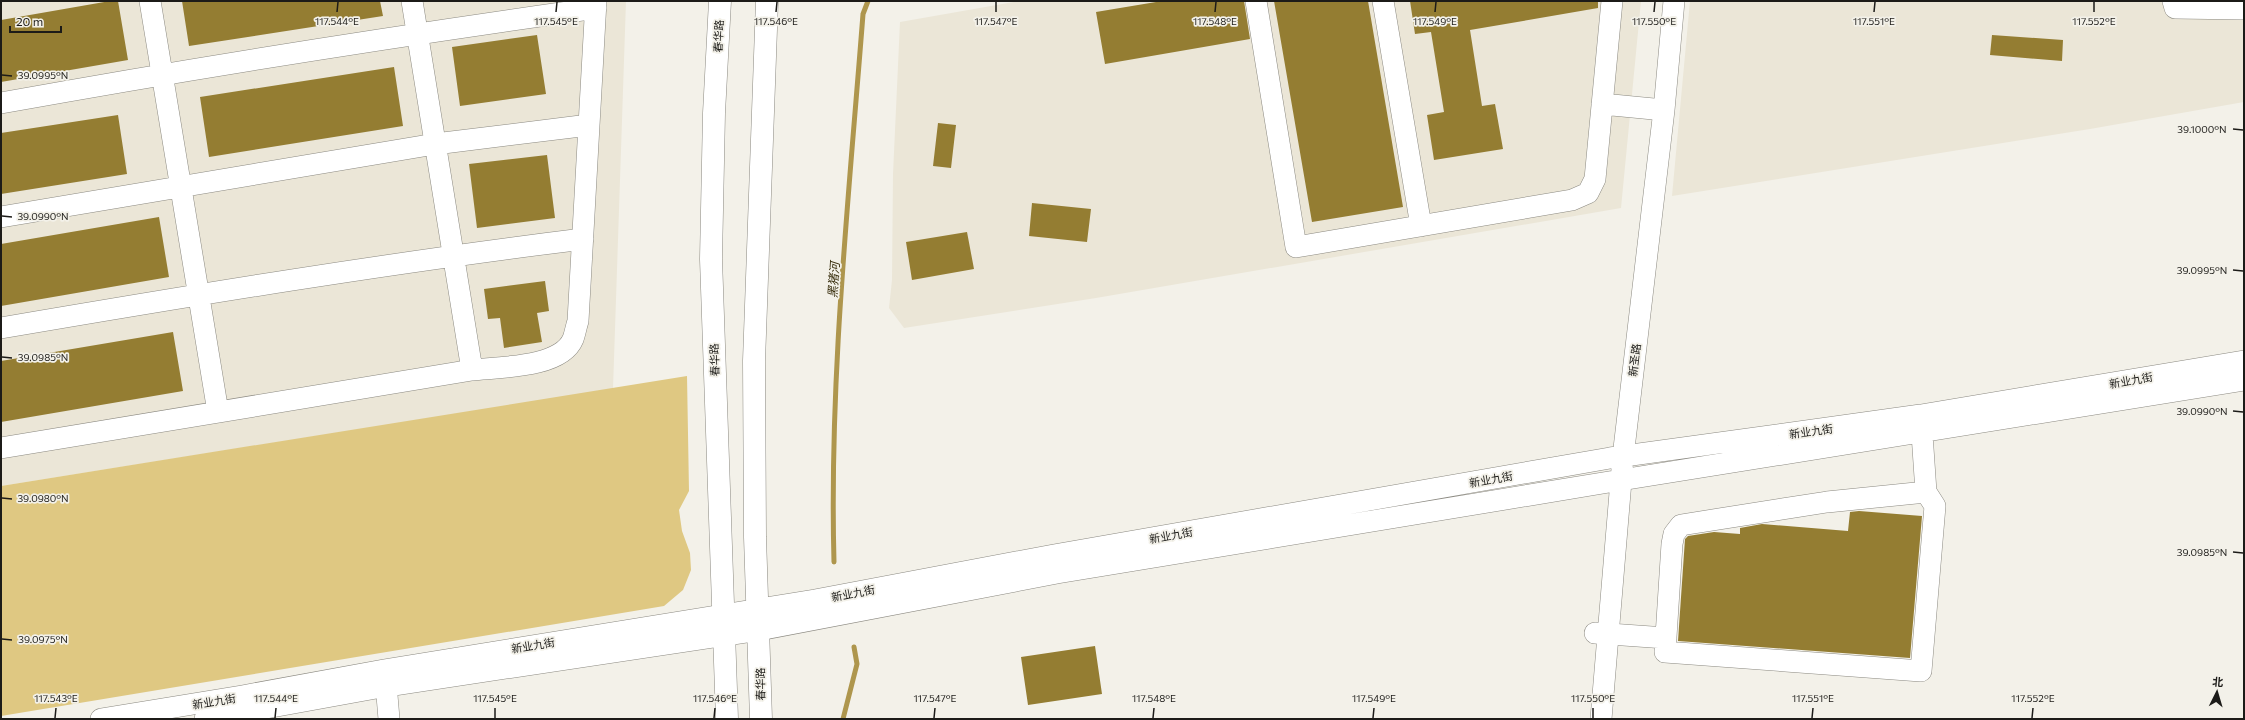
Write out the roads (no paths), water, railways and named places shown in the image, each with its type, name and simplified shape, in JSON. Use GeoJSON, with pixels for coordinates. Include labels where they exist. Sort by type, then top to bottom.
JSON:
{"type":"FeatureCollection","features":[{"type":"Feature","properties":{"kind":"main road","name":"春华路"},"geometry":{"type":"LineString","coordinates":[[720,1],[714,113],[711,259],[727,719]]}},
{"type":"Feature","properties":{"kind":"main road","name":"春华路"},"geometry":{"type":"LineString","coordinates":[[761,719],[754,361],[767,1]]}},
{"type":"Feature","properties":{"kind":"street"},"geometry":{"type":"LineString","coordinates":[[150,1],[218,412]]}},
{"type":"Feature","properties":{"kind":"street"},"geometry":{"type":"LineString","coordinates":[[412,1],[472,370]]}},
{"type":"Feature","properties":{"kind":"street"},"geometry":{"type":"LineString","coordinates":[[1256,1],[1296,247],[1572,200],[1588,193],[1595,179],[1612,1]]}},
{"type":"Feature","properties":{"kind":"street"},"geometry":{"type":"LineString","coordinates":[[1383,1],[1421,226]]}},
{"type":"Feature","properties":{"kind":"street","name":"新圣路"},"geometry":{"type":"LineString","coordinates":[[1657,109],[1660,1]]}},
{"type":"Feature","properties":{"kind":"street","name":"新圣路"},"geometry":{"type":"LineString","coordinates":[[1601,719],[1602,633],[1617,458],[1657,109],[1674,1]]}},
{"type":"Feature","properties":{"kind":"street"},"geometry":{"type":"LineString","coordinates":[[2173,1],[2175,8],[2244,9]]}},
{"type":"Feature","properties":{"kind":"street"},"geometry":{"type":"LineString","coordinates":[[1,103],[163,74],[596,5],[578,321],[573,341],[559,354],[544,361],[472,370],[1,448]]}},
{"type":"Feature","properties":{"kind":"street"},"geometry":{"type":"LineString","coordinates":[[1602,104],[1657,109]]}},
{"type":"Feature","properties":{"kind":"street"},"geometry":{"type":"LineString","coordinates":[[1,217],[435,144],[589,125]]}},
{"type":"Feature","properties":{"kind":"street"},"geometry":{"type":"LineString","coordinates":[[1,328],[199,294],[453,255],[583,239]]}},
{"type":"Feature","properties":{"kind":"street","name":"新业九街"},"geometry":{"type":"LineString","coordinates":[[205,719],[386,678],[723,614],[758,619],[1057,573],[1615,481],[1922,424],[2244,361]]}},
{"type":"Feature","properties":{"kind":"street","name":"新业九街"},"geometry":{"type":"LineString","coordinates":[[386,678],[724,635],[758,619],[1617,458],[1922,424],[2244,380]]}},
{"type":"Feature","properties":{"kind":"street"},"geometry":{"type":"LineString","coordinates":[[1922,424],[1926,492],[1935,506],[1921,671],[1665,652],[1672,544],[1674,534],[1681,525],[1827,502],[1926,492]]}},
{"type":"Feature","properties":{"kind":"street"},"geometry":{"type":"LineString","coordinates":[[1602,633],[1666,638]]}},
{"type":"Feature","properties":{"kind":"street","name":"新圣路"},"geometry":{"type":"LineString","coordinates":[[1588,719],[1602,633]]}},
{"type":"Feature","properties":{"kind":"street"},"geometry":{"type":"LineString","coordinates":[[386,678],[388,719]]}},
{"type":"Feature","properties":{"kind":"street","name":"新业九街"},"geometry":{"type":"LineString","coordinates":[[101,719],[245,709]]}},
{"type":"Feature","properties":{"kind":"waterway","name":"黑猪河"},"geometry":{"type":"LineString","coordinates":[[834,562],[834,425],[841,288],[863,14],[868,1]]}},
{"type":"Feature","properties":{"kind":"waterway"},"geometry":{"type":"LineString","coordinates":[[843,719],[857,664],[854,647]]}}]}
